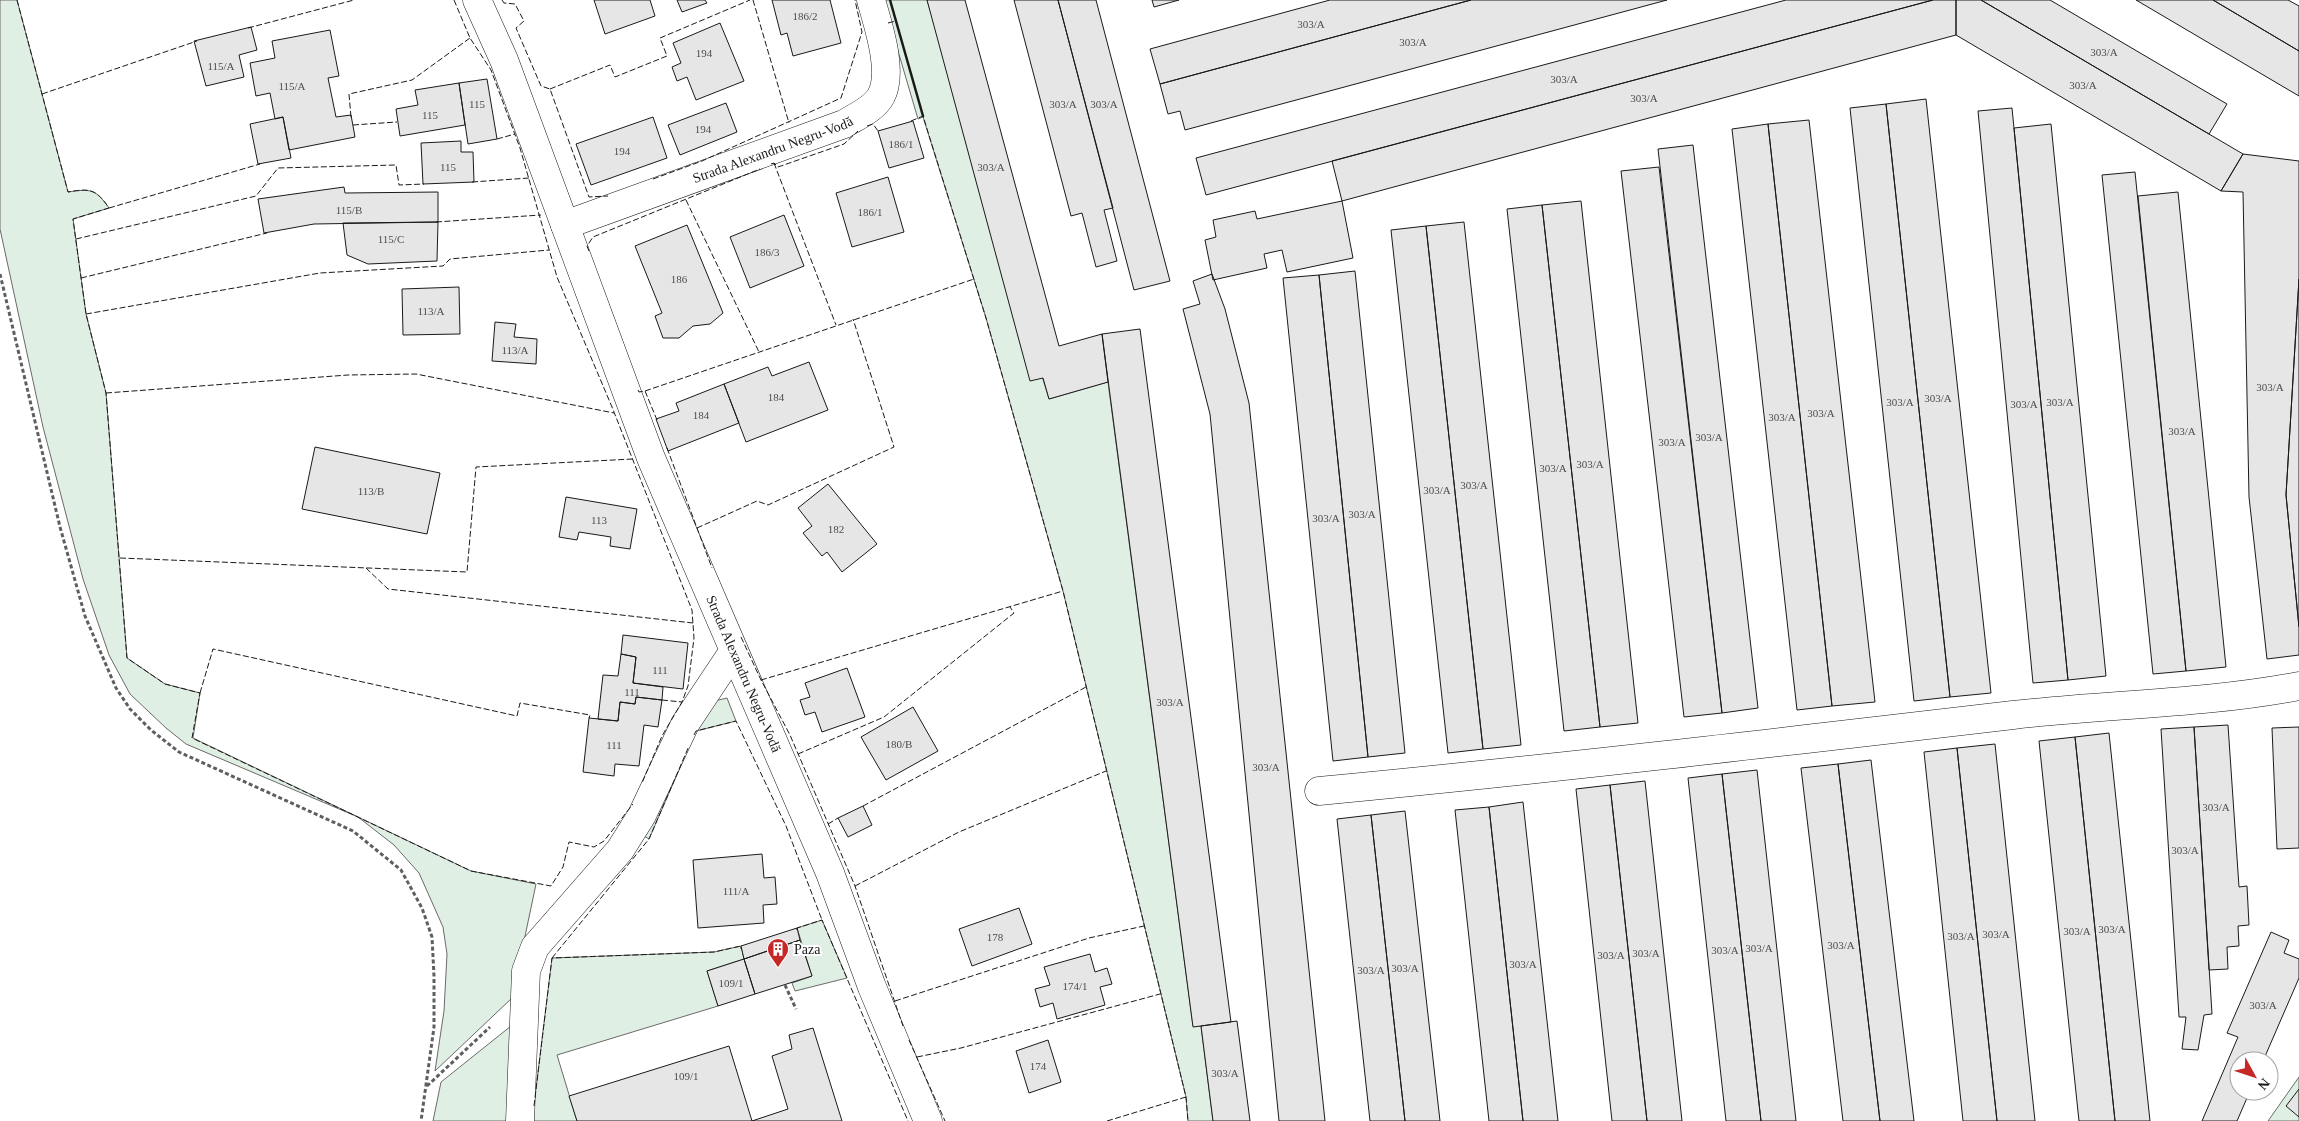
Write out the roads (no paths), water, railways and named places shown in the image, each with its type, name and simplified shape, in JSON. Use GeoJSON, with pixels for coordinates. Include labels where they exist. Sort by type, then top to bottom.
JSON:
{"type":"FeatureCollection","features":[{"type":"Feature","properties":{"kind":"street","name":"Strada Alexandru Negru-Vodă"},"geometry":{"type":"LineString","coordinates":[[477,0],[504,60],[651,458],[733,652],[830,873],[872,987],[928,1121]]}},
{"type":"Feature","properties":{"kind":"street","name":"Strada Alexandru Negru-Vodă"},"geometry":{"type":"LineString","coordinates":[[565,226],[844,124],[869,109],[881,96],[887,76],[879,26],[871,0]]}},
{"type":"Feature","properties":{"kind":"street"},"geometry":{"type":"LineString","coordinates":[[520,1121],[526,971],[535,947],[620,850],[642,815],[685,724],[733,652]]}},
{"type":"Feature","properties":{"kind":"street"},"geometry":{"type":"LineString","coordinates":[[1319,791],[1783,743],[2016,715],[2254,695],[2299,686]]}},
{"type":"Feature","properties":{"kind":"place","name":"Paza"},"geometry":{"type":"Point","coordinates":[778,968]}}]}
